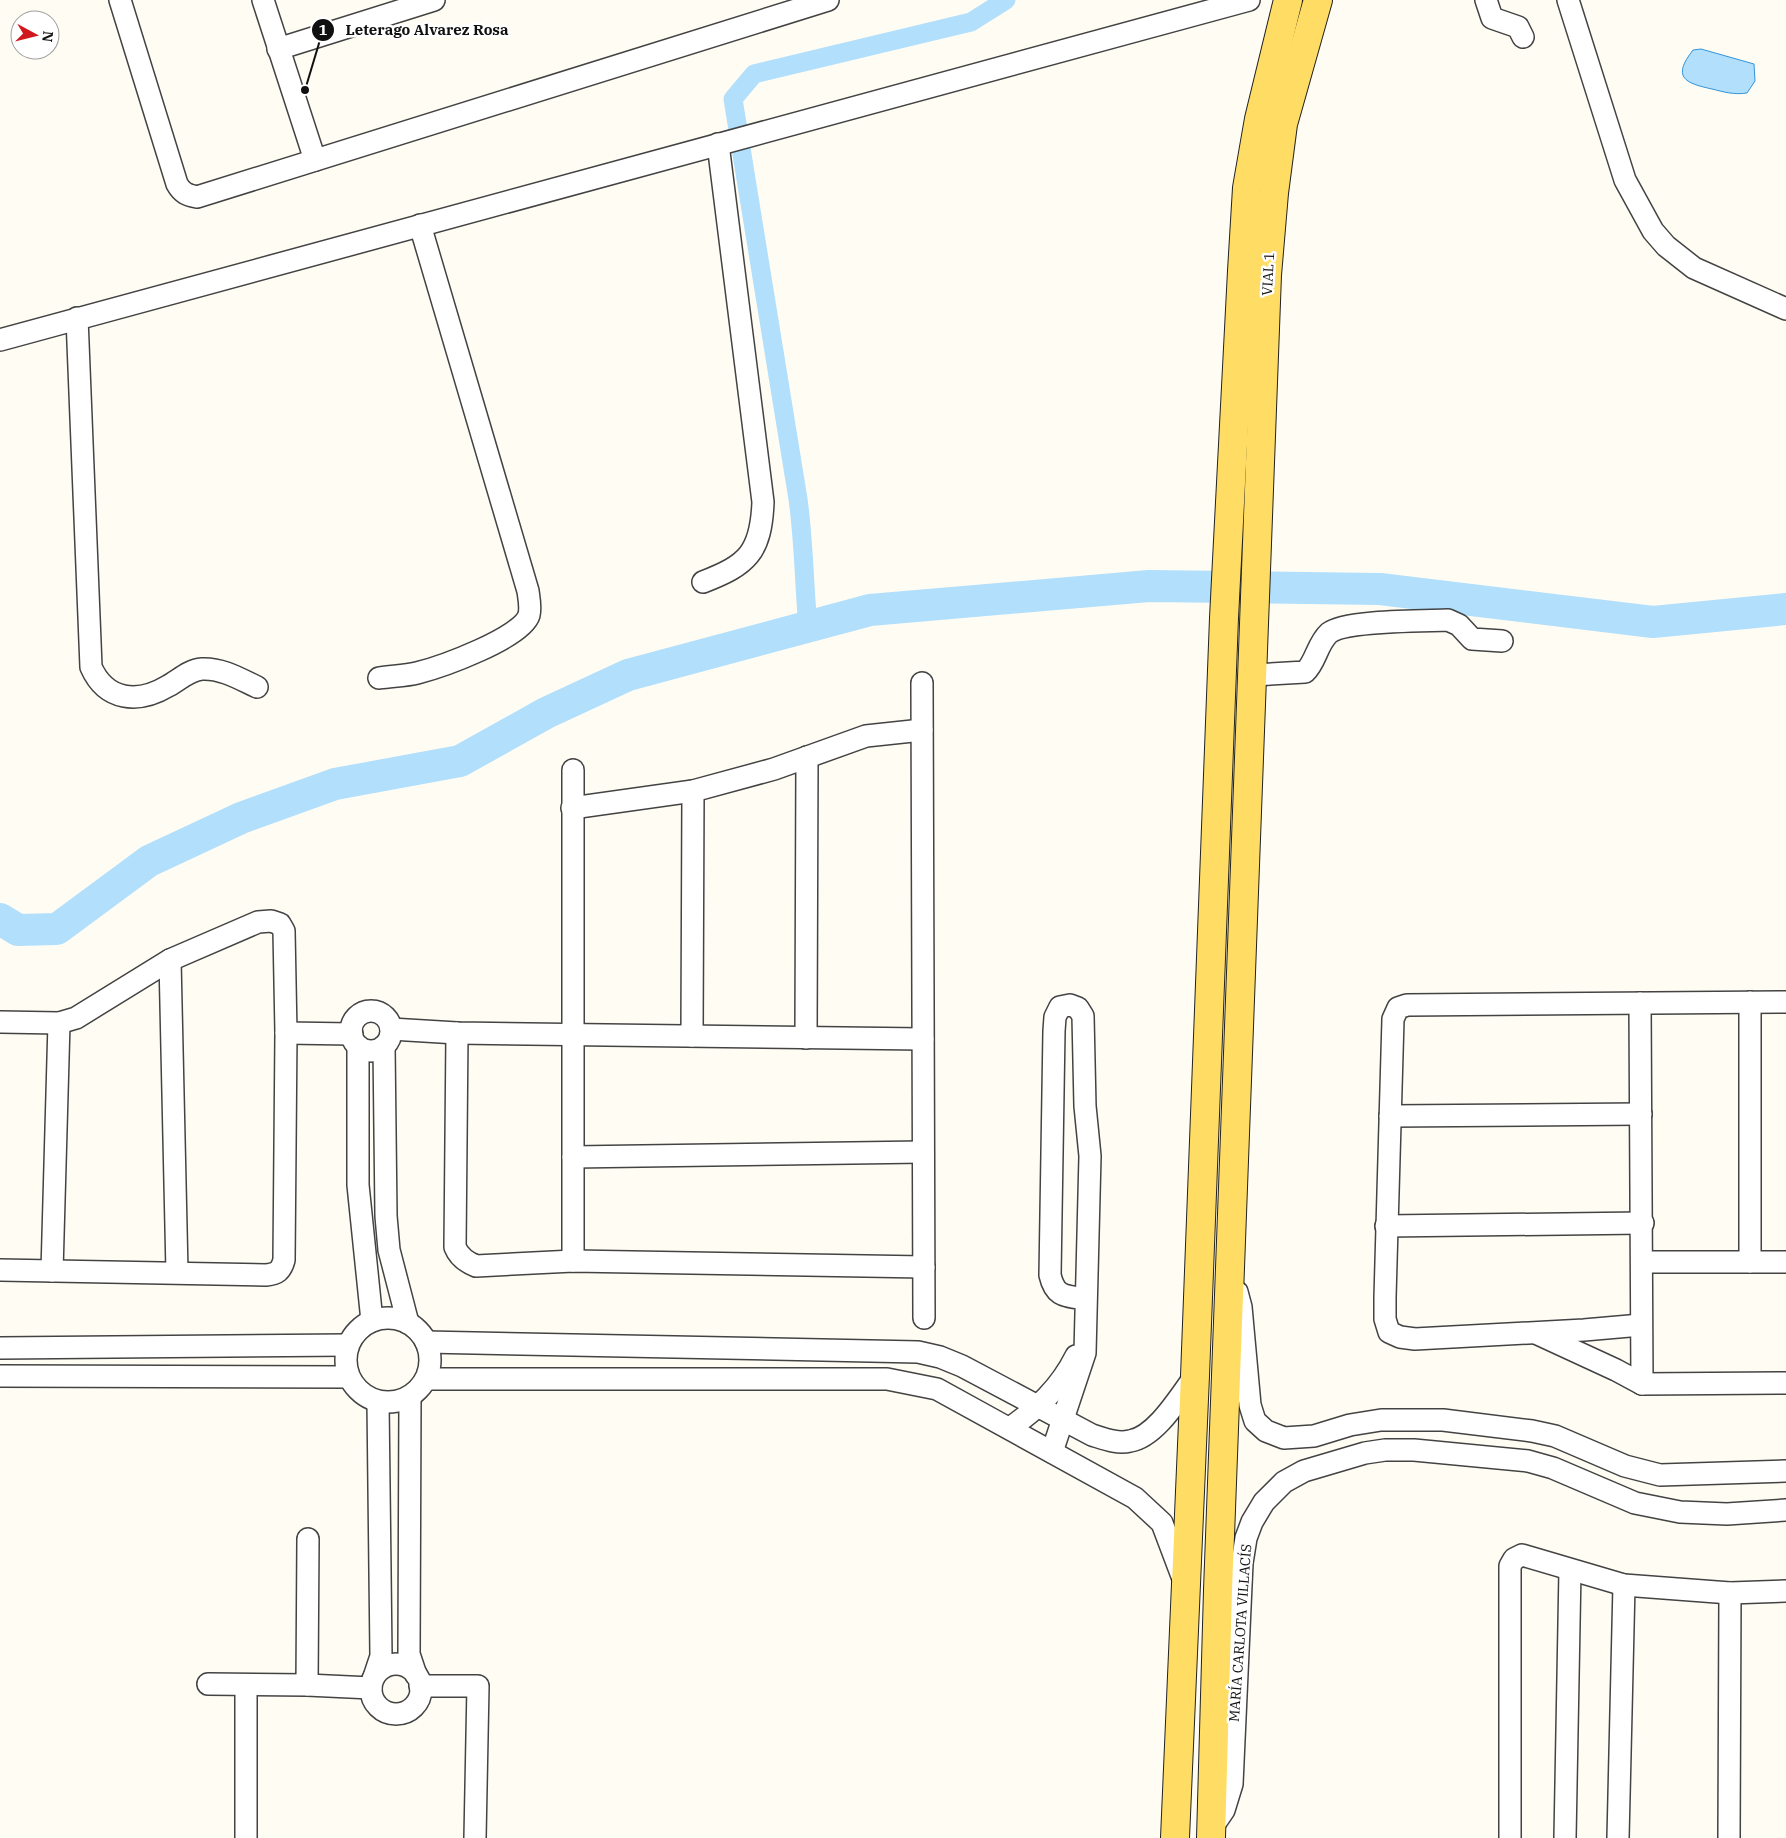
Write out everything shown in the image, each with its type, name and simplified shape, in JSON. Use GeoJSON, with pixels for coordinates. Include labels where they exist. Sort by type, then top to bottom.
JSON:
{"type":"FeatureCollection","features":[{"type":"Feature","properties":{"kind":"main road","name":"VIAL 1"},"geometry":{"type":"LineString","coordinates":[[1175,1838],[1187,1589],[1224,618],[1247,188],[1259,119],[1288,0]]}},
{"type":"Feature","properties":{"kind":"main road","name":"VIAL 1"},"geometry":{"type":"LineString","coordinates":[[1211,1833],[1267,275],[1274,193],[1283,124],[1318,0]]}},
{"type":"Feature","properties":{"kind":"street"},"geometry":{"type":"LineString","coordinates":[[120,0],[181,190],[187,195],[206,196],[314,160],[828,0]]}},
{"type":"Feature","properties":{"kind":"street"},"geometry":{"type":"LineString","coordinates":[[263,0],[314,160]]}},
{"type":"Feature","properties":{"kind":"street"},"geometry":{"type":"LineString","coordinates":[[278,49],[434,0]]}},
{"type":"Feature","properties":{"kind":"street"},"geometry":{"type":"LineString","coordinates":[[0,340],[1250,0]]}},
{"type":"Feature","properties":{"kind":"street"},"geometry":{"type":"LineString","coordinates":[[1486,0],[1492,18],[1518,27],[1523,36]]}},
{"type":"Feature","properties":{"kind":"street"},"geometry":{"type":"LineString","coordinates":[[1568,0],[1625,180],[1653,230],[1666,246],[1694,268],[1786,309]]}},
{"type":"Feature","properties":{"kind":"street"},"geometry":{"type":"LineString","coordinates":[[703,582],[733,570],[745,561],[753,549],[762,517],[761,493],[718,144]]}},
{"type":"Feature","properties":{"kind":"street"},"geometry":{"type":"LineString","coordinates":[[379,678],[415,674],[474,653],[512,633],[524,624],[529,615],[528,592],[420,225]]}},
{"type":"Feature","properties":{"kind":"street"},"geometry":{"type":"LineString","coordinates":[[77,318],[91,667],[97,681],[105,689],[118,694],[149,695],[193,671],[203,669],[218,670],[257,687]]}},
{"type":"Feature","properties":{"kind":"street"},"geometry":{"type":"LineString","coordinates":[[1253,675],[1305,672],[1310,667],[1323,640],[1330,632],[1348,625],[1448,620],[1459,625],[1472,639],[1502,642]]}},
{"type":"Feature","properties":{"kind":"street"},"geometry":{"type":"LineString","coordinates":[[922,683],[924,1318]]}},
{"type":"Feature","properties":{"kind":"street"},"geometry":{"type":"LineString","coordinates":[[572,808],[693,791],[740,780],[866,736],[922,730]]}},
{"type":"Feature","properties":{"kind":"street"},"geometry":{"type":"LineString","coordinates":[[806,1038],[807,757]]}},
{"type":"Feature","properties":{"kind":"street"},"geometry":{"type":"LineString","coordinates":[[573,770],[573,1261]]}},
{"type":"Feature","properties":{"kind":"street"},"geometry":{"type":"LineString","coordinates":[[692,1036],[693,791]]}},
{"type":"Feature","properties":{"kind":"street"},"geometry":{"type":"LineString","coordinates":[[0,1022],[59,1023],[76,1018],[170,960],[258,922],[270,921],[280,924],[285,940],[286,1033],[284,1260],[282,1269],[275,1274],[266,1275],[0,1270]]}},
{"type":"Feature","properties":{"kind":"street"},"geometry":{"type":"LineString","coordinates":[[170,960],[177,1272]]}},
{"type":"Feature","properties":{"kind":"street"},"geometry":{"type":"LineString","coordinates":[[1750,1002],[1750,1262]]}},
{"type":"Feature","properties":{"kind":"street"},"geometry":{"type":"LineString","coordinates":[[1641,1325],[1415,1339],[1400,1337],[1389,1332],[1385,1320],[1384,1297],[1393,1019],[1398,1008],[1407,1005],[1786,1002]]}},
{"type":"Feature","properties":{"kind":"street"},"geometry":{"type":"LineString","coordinates":[[1640,1003],[1642,1384]]}},
{"type":"Feature","properties":{"kind":"street"},"geometry":{"type":"LineString","coordinates":[[1052,1452],[1082,1366],[1085,1352],[1090,1156],[1085,1106],[1085,1029],[1083,1016],[1078,1008],[1070,1005],[1060,1007],[1055,1017],[1050,1275],[1052,1286],[1057,1292],[1065,1296],[1085,1299]]}},
{"type":"Feature","properties":{"kind":"street"},"geometry":{"type":"LineString","coordinates":[[372,1321],[358,1195],[355,1020],[366,1012],[380,1013],[386,1017],[388,1038],[385,1121],[386,1216],[390,1250],[408,1323]]}},
{"type":"Feature","properties":{"kind":"street"},"geometry":{"type":"LineString","coordinates":[[52,1272],[59,1023]]}},
{"type":"Feature","properties":{"kind":"street"},"geometry":{"type":"LineString","coordinates":[[286,1033],[355,1040],[371,1051],[388,1038],[457,1033],[923,1039]]}},
{"type":"Feature","properties":{"kind":"street"},"geometry":{"type":"LineString","coordinates":[[457,1033],[455,1247],[458,1254],[469,1263],[476,1266],[573,1261],[924,1267]]}},
{"type":"Feature","properties":{"kind":"street"},"geometry":{"type":"LineString","coordinates":[[1390,1116],[1641,1114]]}},
{"type":"Feature","properties":{"kind":"street"},"geometry":{"type":"LineString","coordinates":[[358,1121],[385,1121]]}},
{"type":"Feature","properties":{"kind":"street"},"geometry":{"type":"LineString","coordinates":[[573,1157],[923,1152]]}},
{"type":"Feature","properties":{"kind":"street"},"geometry":{"type":"LineString","coordinates":[[1386,1226],[1642,1223]]}},
{"type":"Feature","properties":{"kind":"street"},"geometry":{"type":"LineString","coordinates":[[1642,1262],[1786,1262]]}},
{"type":"Feature","properties":{"kind":"street"},"geometry":{"type":"LineString","coordinates":[[1230,1270],[1241,1307],[1250,1405],[1255,1421],[1266,1431],[1284,1438],[1300,1438],[1350,1425],[1381,1420],[1443,1420],[1532,1431],[1568,1441],[1625,1466],[1660,1475],[1786,1471]]}},
{"type":"Feature","properties":{"kind":"street"},"geometry":{"type":"LineString","coordinates":[[384,1318],[408,1323],[416,1328],[426,1342],[430,1354],[430,1367],[426,1380],[419,1390],[410,1397],[394,1402],[378,1402],[366,1397],[356,1388],[349,1377],[346,1356],[348,1345],[362,1326],[372,1321],[384,1318]]}},
{"type":"Feature","properties":{"kind":"street"},"geometry":{"type":"LineString","coordinates":[[1534,1333],[1616,1370],[1642,1384],[1786,1383]]}},
{"type":"Feature","properties":{"kind":"street"},"geometry":{"type":"LineString","coordinates":[[1010,1428],[1040,1407],[1067,1372],[1085,1338]]}},
{"type":"Feature","properties":{"kind":"street"},"geometry":{"type":"LineString","coordinates":[[426,1342],[918,1352],[940,1357],[962,1366],[1092,1435],[1113,1441],[1130,1441],[1144,1437],[1157,1425],[1195,1376]]}},
{"type":"Feature","properties":{"kind":"street"},"geometry":{"type":"LineString","coordinates":[[0,1348],[348,1345]]}},
{"type":"Feature","properties":{"kind":"street"},"geometry":{"type":"LineString","coordinates":[[0,1376],[349,1377]]}},
{"type":"Feature","properties":{"kind":"street"},"geometry":{"type":"LineString","coordinates":[[426,1380],[887,1379],[915,1383],[937,1389],[1135,1498],[1162,1523],[1170,1539],[1187,1589]]}},
{"type":"Feature","properties":{"kind":"street"},"geometry":{"type":"LineString","coordinates":[[378,1402],[381,1656],[372,1683],[372,1696],[381,1710],[397,1714],[412,1708],[420,1694],[418,1680],[409,1654],[410,1397]]}},
{"type":"Feature","properties":{"kind":"street"},"geometry":{"type":"LineString","coordinates":[[1381,1420],[1386,1450]]}},
{"type":"Feature","properties":{"kind":"street"},"geometry":{"type":"LineString","coordinates":[[1528,1462],[1532,1431]]}},
{"type":"Feature","properties":{"kind":"street","name":"MARÍA CARLOTA VILLACÍS"},"geometry":{"type":"LineString","coordinates":[[1211,1833],[1224,1810],[1232,1784],[1242,1563],[1246,1538],[1252,1522],[1264,1502],[1284,1482],[1304,1471],[1365,1453],[1386,1450],[1414,1450],[1528,1462],[1553,1468],[1635,1503],[1680,1512],[1727,1514],[1786,1510]]}},
{"type":"Feature","properties":{"kind":"street"},"geometry":{"type":"LineString","coordinates":[[379,1533],[409,1534]]}},
{"type":"Feature","properties":{"kind":"street"},"geometry":{"type":"LineString","coordinates":[[307,1685],[308,1539]]}},
{"type":"Feature","properties":{"kind":"street"},"geometry":{"type":"LineString","coordinates":[[1510,1838],[1510,1566],[1514,1559],[1522,1555],[1624,1585],[1730,1593],[1786,1592]]}},
{"type":"Feature","properties":{"kind":"street"},"geometry":{"type":"LineString","coordinates":[[1565,1838],[1570,1570]]}},
{"type":"Feature","properties":{"kind":"street"},"geometry":{"type":"LineString","coordinates":[[1618,1838],[1624,1585]]}},
{"type":"Feature","properties":{"kind":"street"},"geometry":{"type":"LineString","coordinates":[[1729,1838],[1730,1593]]}},
{"type":"Feature","properties":{"kind":"street"},"geometry":{"type":"LineString","coordinates":[[380,1603],[408,1604]]}},
{"type":"Feature","properties":{"kind":"street"},"geometry":{"type":"LineString","coordinates":[[372,1683],[380,1670],[395,1664],[410,1669],[418,1680],[478,1686],[475,1838]]}},
{"type":"Feature","properties":{"kind":"street"},"geometry":{"type":"LineString","coordinates":[[208,1684],[307,1685],[372,1683]]}},
{"type":"Feature","properties":{"kind":"street"},"geometry":{"type":"LineString","coordinates":[[246,1685],[246,1838]]}},
{"type":"Feature","properties":{"kind":"water"},"geometry":{"type":"Polygon","coordinates":[[[1701,49],[1754,64],[1755,81],[1747,93],[1729,93],[1702,87],[1688,81],[1682,73],[1683,67],[1693,50],[1701,49]]]}},
{"type":"Feature","properties":{"kind":"waterway"},"geometry":{"type":"LineString","coordinates":[[808,627],[798,499],[733,99],[754,74],[971,22],[1006,0]]}},
{"type":"Feature","properties":{"kind":"waterway"},"geometry":{"type":"LineString","coordinates":[[0,919],[18,930],[57,929],[149,861],[241,818],[335,784],[460,761],[546,713],[628,675],[870,610],[1149,586],[1380,589],[1653,622],[1786,609]]}},
{"type":"Feature","properties":{"kind":"place","name":"Leterago Alvarez Rosa"},"geometry":{"type":"Point","coordinates":[305,90]}}]}
